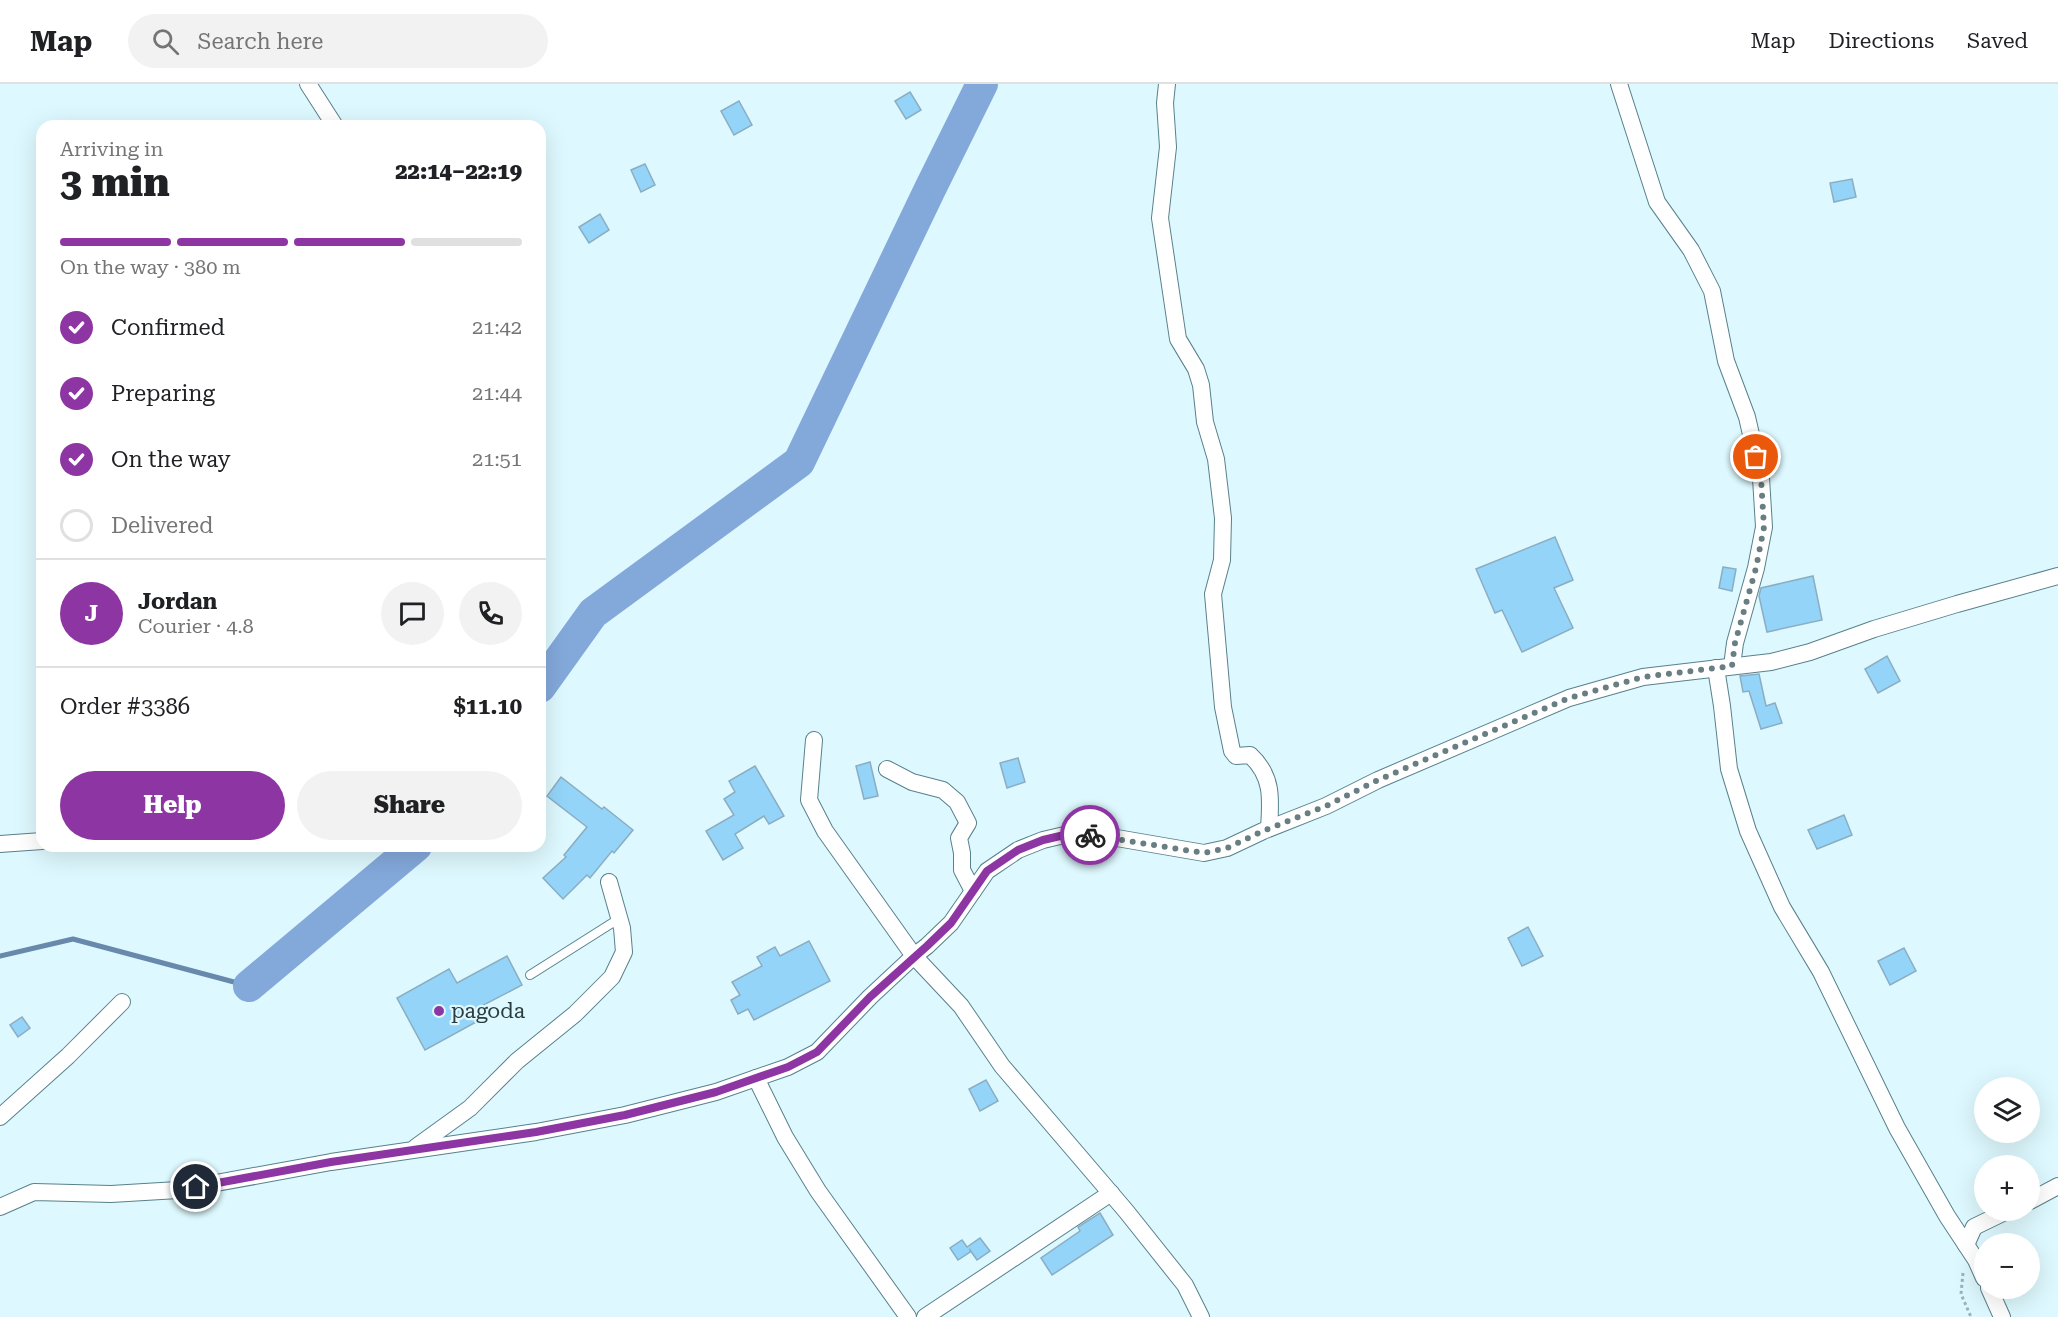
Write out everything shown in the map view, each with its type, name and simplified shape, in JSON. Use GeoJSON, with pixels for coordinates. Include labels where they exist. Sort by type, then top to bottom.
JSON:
{"type":"FeatureCollection","features":[{"type":"Feature","properties":{"kind":"street"},"geometry":{"type":"LineString","coordinates":[[308,84],[331,120]]}},
{"type":"Feature","properties":{"kind":"street"},"geometry":{"type":"LineString","coordinates":[[1167,84],[1165,103],[1168,147],[1160,218],[1178,339],[1196,369],[1201,385],[1205,422],[1216,459],[1223,518],[1222,560],[1213,594],[1222,707],[1232,751],[1236,756],[1250,755],[1259,763],[1269,783],[1271,803],[1269,828]]}},
{"type":"Feature","properties":{"kind":"street"},"geometry":{"type":"LineString","coordinates":[[1619,84],[1657,202],[1691,250],[1712,291],[1726,361],[1747,417],[1761,478],[1764,527],[1754,578],[1735,643],[1724,667],[1722,706],[1729,769],[1748,831],[1782,907],[1821,972],[1897,1128],[1974,1260]]}},
{"type":"Feature","properties":{"kind":"street"},"geometry":{"type":"LineString","coordinates":[[0,1208],[34,1192],[111,1194],[178,1190],[331,1162],[536,1132],[625,1115],[716,1092],[788,1067],[817,1052],[870,997],[951,923],[987,871],[1018,850],[1043,840],[1073,833],[1204,853],[1227,848],[1569,698],[1643,677],[1771,662],[1810,652],[1957,603],[2058,576]]}},
{"type":"Feature","properties":{"kind":"street"},"geometry":{"type":"LineString","coordinates":[[814,740],[809,800],[825,831],[914,956],[961,1006],[1002,1066],[1110,1193],[1185,1286],[1202,1317]]}},
{"type":"Feature","properties":{"kind":"street"},"geometry":{"type":"LineString","coordinates":[[887,769],[912,782],[943,790],[957,802],[968,823],[959,838],[962,870],[973,891]]}},
{"type":"Feature","properties":{"kind":"street"},"geometry":{"type":"LineString","coordinates":[[0,844],[36,841]]}},
{"type":"Feature","properties":{"kind":"street"},"geometry":{"type":"LineString","coordinates":[[413,1150],[470,1108],[517,1061],[575,1014],[612,977],[624,952],[620,918],[609,882]]}},
{"type":"Feature","properties":{"kind":"street"},"geometry":{"type":"LineString","coordinates":[[0,1118],[68,1056],[122,1002]]}},
{"type":"Feature","properties":{"kind":"street"},"geometry":{"type":"LineString","coordinates":[[756,1078],[785,1137],[818,1191],[908,1317]]}},
{"type":"Feature","properties":{"kind":"street"},"geometry":{"type":"LineString","coordinates":[[2040,1196],[2058,1186]]}},
{"type":"Feature","properties":{"kind":"street"},"geometry":{"type":"LineString","coordinates":[[925,1317],[1110,1193]]}},
{"type":"Feature","properties":{"kind":"street"},"geometry":{"type":"LineString","coordinates":[[1966,1245],[1974,1227],[1986,1221]]}},
{"type":"Feature","properties":{"kind":"street"},"geometry":{"type":"LineString","coordinates":[[1994,1299],[2002,1317]]}},
{"type":"Feature","properties":{"kind":"lane"},"geometry":{"type":"LineString","coordinates":[[530,975],[620,918]]}},
{"type":"Feature","properties":{"kind":"path"},"geometry":{"type":"LineString","coordinates":[[1966,1245],[1961,1294],[1971,1317]]}},
{"type":"Feature","properties":{"kind":"building"},"geometry":{"type":"Polygon","coordinates":[[[910,92],[921,110],[906,119],[895,101],[910,92]]]}},
{"type":"Feature","properties":{"kind":"building"},"geometry":{"type":"Polygon","coordinates":[[[739,101],[752,125],[734,135],[721,111],[739,101]]]}},
{"type":"Feature","properties":{"kind":"building"},"geometry":{"type":"Polygon","coordinates":[[[645,164],[655,185],[641,192],[631,170],[645,164]]]}},
{"type":"Feature","properties":{"kind":"building"},"geometry":{"type":"Polygon","coordinates":[[[1852,179],[1856,197],[1834,202],[1830,183],[1852,179]]]}},
{"type":"Feature","properties":{"kind":"building"},"geometry":{"type":"Polygon","coordinates":[[[600,214],[609,230],[589,243],[579,227],[600,214]]]}},
{"type":"Feature","properties":{"kind":"building"},"geometry":{"type":"Polygon","coordinates":[[[1555,537],[1573,580],[1554,588],[1573,628],[1522,652],[1502,610],[1495,613],[1476,569],[1555,537]]]}},
{"type":"Feature","properties":{"kind":"building"},"geometry":{"type":"Polygon","coordinates":[[[1723,567],[1736,569],[1732,591],[1719,588],[1723,567]]]}},
{"type":"Feature","properties":{"kind":"building"},"geometry":{"type":"Polygon","coordinates":[[[1813,576],[1822,620],[1767,632],[1759,596],[1761,588],[1813,576]]]}},
{"type":"Feature","properties":{"kind":"building"},"geometry":{"type":"Polygon","coordinates":[[[1887,656],[1900,681],[1878,693],[1865,669],[1887,656]]]}},
{"type":"Feature","properties":{"kind":"building"},"geometry":{"type":"Polygon","coordinates":[[[1759,674],[1766,706],[1775,703],[1782,723],[1761,729],[1749,691],[1743,692],[1740,676],[1759,674]]]}},
{"type":"Feature","properties":{"kind":"building"},"geometry":{"type":"Polygon","coordinates":[[[1018,758],[1025,782],[1007,788],[1000,763],[1018,758]]]}},
{"type":"Feature","properties":{"kind":"building"},"geometry":{"type":"Polygon","coordinates":[[[870,762],[878,796],[864,799],[856,766],[870,762]]]}},
{"type":"Feature","properties":{"kind":"building"},"geometry":{"type":"Polygon","coordinates":[[[755,766],[784,816],[769,824],[764,816],[735,834],[743,848],[723,860],[706,831],[734,815],[724,799],[735,792],[729,781],[755,766]]]}},
{"type":"Feature","properties":{"kind":"building"},"geometry":{"type":"Polygon","coordinates":[[[561,777],[633,830],[590,878],[587,875],[563,899],[543,878],[566,857],[564,855],[587,827],[547,796],[561,777]]]}},
{"type":"Feature","properties":{"kind":"building"},"geometry":{"type":"Polygon","coordinates":[[[1844,815],[1852,835],[1817,849],[1808,830],[1844,815]]]}},
{"type":"Feature","properties":{"kind":"building"},"geometry":{"type":"Polygon","coordinates":[[[1528,927],[1543,956],[1522,966],[1508,938],[1528,927]]]}},
{"type":"Feature","properties":{"kind":"building"},"geometry":{"type":"Polygon","coordinates":[[[809,941],[830,981],[754,1020],[748,1009],[738,1014],[731,1000],[740,995],[732,982],[762,966],[757,957],[775,947],[780,956],[809,941]]]}},
{"type":"Feature","properties":{"kind":"building"},"geometry":{"type":"Polygon","coordinates":[[[1904,948],[1916,971],[1890,985],[1878,961],[1904,948]]]}},
{"type":"Feature","properties":{"kind":"building"},"geometry":{"type":"Polygon","coordinates":[[[507,956],[522,985],[472,1011],[478,1021],[425,1050],[397,998],[449,969],[457,983],[507,956]]]}},
{"type":"Feature","properties":{"kind":"building"},"geometry":{"type":"Polygon","coordinates":[[[22,1017],[30,1028],[18,1037],[10,1025],[22,1017]]]}},
{"type":"Feature","properties":{"kind":"building"},"geometry":{"type":"Polygon","coordinates":[[[986,1080],[998,1101],[980,1111],[969,1089],[986,1080]]]}},
{"type":"Feature","properties":{"kind":"building"},"geometry":{"type":"Polygon","coordinates":[[[1100,1213],[1113,1235],[1052,1275],[1041,1258],[1080,1231],[1078,1227],[1100,1213]]]}},
{"type":"Feature","properties":{"kind":"building"},"geometry":{"type":"Polygon","coordinates":[[[980,1238],[990,1251],[977,1260],[970,1250],[958,1260],[950,1248],[962,1240],[967,1247],[980,1238]]]}},
{"type":"Feature","properties":{"kind":"waterway"},"geometry":{"type":"LineString","coordinates":[[546,679],[593,613],[799,462],[982,84]]}},
{"type":"Feature","properties":{"kind":"waterway"},"geometry":{"type":"LineString","coordinates":[[249,986],[409,852]]}},
{"type":"Feature","properties":{"kind":"waterway"},"geometry":{"type":"LineString","coordinates":[[0,956],[73,939],[249,986]]}},
{"type":"Feature","properties":{"kind":"way so far"},"geometry":{"type":"LineString","coordinates":[[1090,835],[1204,853],[1227,848],[1569,698],[1643,677],[1732,666],[1735,643],[1756,568],[1764,527],[1761,478],[1756,457]]}},
{"type":"Feature","properties":{"kind":"place","name":"pagoda"},"geometry":{"type":"Point","coordinates":[439,1011]}},
{"type":"Feature","properties":{"kind":"route"},"geometry":{"type":"LineString","coordinates":[[196,1187],[331,1162],[536,1132],[625,1115],[716,1092],[788,1067],[817,1052],[870,997],[951,923],[987,871],[1018,850],[1043,840],[1073,833],[1090,835]]}}]}
